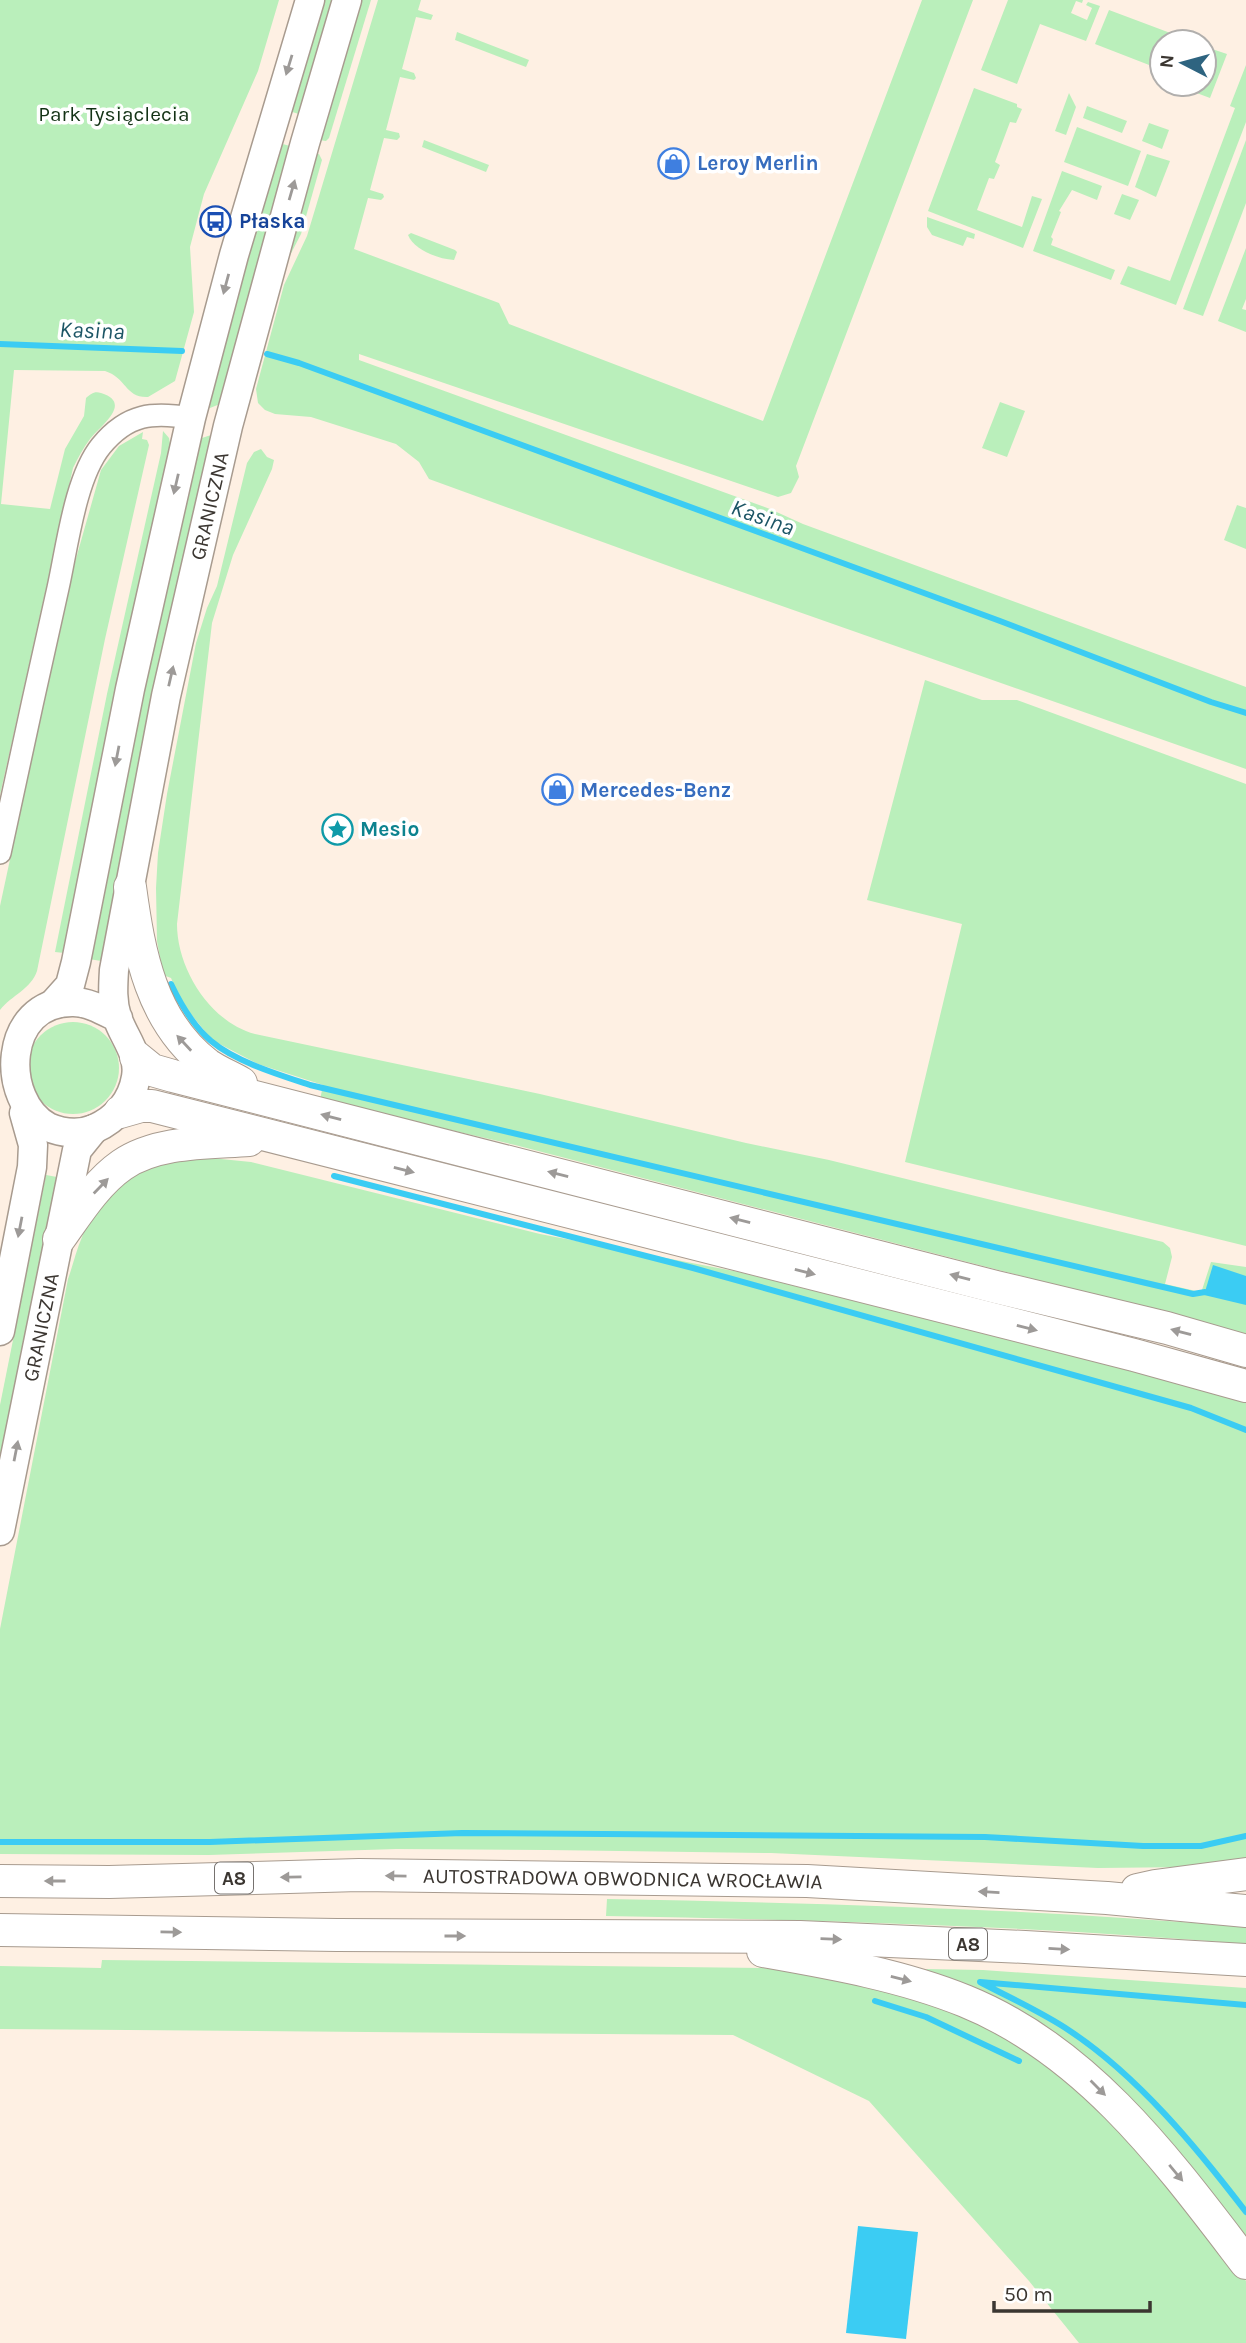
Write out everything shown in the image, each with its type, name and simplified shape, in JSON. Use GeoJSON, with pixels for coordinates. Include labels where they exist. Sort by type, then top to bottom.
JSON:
{"type":"FeatureCollection","features":[{"type":"Feature","properties":{"kind":"highway"},"geometry":{"type":"LineString","coordinates":[[130,887],[153,996],[167,1023],[184,1044],[209,1066],[283,1104]]}},
{"type":"Feature","properties":{"kind":"highway"},"geometry":{"type":"LineString","coordinates":[[136,1057],[152,1070],[996,1287],[1167,1328],[1246,1351]]}},
{"type":"Feature","properties":{"kind":"highway"},"geometry":{"type":"LineString","coordinates":[[120,1112],[146,1105],[1243,1386]]}},
{"type":"Feature","properties":{"kind":"highway"},"geometry":{"type":"LineString","coordinates":[[59,1239],[97,1188],[122,1165],[153,1150],[200,1143],[275,1138]]}},
{"type":"Feature","properties":{"kind":"highway"},"geometry":{"type":"LineString","coordinates":[[1107,1898],[1154,1886],[1246,1874]]}},
{"type":"Feature","properties":{"kind":"highway","name":"AUTOSTRADOWA OBWODNICA WROCŁAWIA"},"geometry":{"type":"LineString","coordinates":[[0,1881],[110,1882],[359,1875],[807,1881],[1107,1898],[1246,1911]]}},
{"type":"Feature","properties":{"kind":"highway","name":"A8"},"geometry":{"type":"LineString","coordinates":[[0,1930],[351,1936],[846,1939],[1246,1960]]}},
{"type":"Feature","properties":{"kind":"highway"},"geometry":{"type":"LineString","coordinates":[[690,1938],[909,1981],[965,2001],[1003,2019],[1037,2040],[1090,2080],[1132,2121],[1181,2178],[1246,2263]]}},
{"type":"Feature","properties":{"kind":"main road","name":"GRANICZNA"},"geometry":{"type":"LineString","coordinates":[[53,1004],[70,985],[76,962],[130,690],[191,418],[234,255],[310,0]]}},
{"type":"Feature","properties":{"kind":"main road","name":"GRANICZNA"},"geometry":{"type":"LineString","coordinates":[[118,1018],[112,998],[114,970],[166,696],[228,426],[347,0]]}},
{"type":"Feature","properties":{"kind":"main road"},"geometry":{"type":"LineString","coordinates":[[74,1002],[98,1008],[118,1018],[136,1057],[133,1090],[120,1112],[93,1129],[76,1133],[59,1132],[36,1123],[24,1113],[9,1088],[6,1060],[14,1035],[33,1014],[53,1004],[74,1002]]}},
{"type":"Feature","properties":{"kind":"main road","name":"GRANICZNA"},"geometry":{"type":"LineString","coordinates":[[0,1331],[32,1167],[33,1145],[24,1113]]}},
{"type":"Feature","properties":{"kind":"main road","name":"GRANICZNA"},"geometry":{"type":"LineString","coordinates":[[0,1531],[77,1150],[93,1129]]}},
{"type":"Feature","properties":{"kind":"street"},"geometry":{"type":"LineString","coordinates":[[0,853],[74,515],[92,460],[109,438],[130,422],[157,414],[191,418]]}},
{"type":"Feature","properties":{"kind":"green space","name":"Park Tysiąclecia"},"geometry":{"type":"Polygon","coordinates":[[[0,0],[279,0],[258,71],[204,194],[190,247],[194,312],[175,381],[148,397],[130,391],[118,378],[105,371],[14,370],[1,504],[50,509],[65,449],[84,416],[86,398],[94,393],[101,393],[110,397],[114,409],[87,442],[73,468],[0,795],[0,0]]]}},
{"type":"Feature","properties":{"kind":"green space"},"geometry":{"type":"Polygon","coordinates":[[[323,0],[334,0],[299,114],[289,111],[323,0]]]}},
{"type":"Feature","properties":{"kind":"green space"},"geometry":{"type":"Polygon","coordinates":[[[362,0],[371,0],[329,138],[326,141],[319,140],[362,0]]]}},
{"type":"Feature","properties":{"kind":"green space"},"geometry":{"type":"Polygon","coordinates":[[[378,0],[421,0],[418,10],[433,15],[431,20],[416,17],[402,69],[414,73],[416,78],[414,80],[400,77],[386,130],[399,133],[400,137],[397,140],[384,138],[370,190],[383,194],[384,197],[381,200],[368,198],[354,249],[499,303],[509,324],[763,421],[922,0],[973,0],[796,466],[799,477],[791,493],[778,497],[359,354],[359,360],[770,509],[803,524],[1246,687],[1246,769],[429,479],[419,462],[396,444],[311,417],[275,414],[265,410],[258,403],[256,389],[284,285],[307,236],[378,0]]]}},
{"type":"Feature","properties":{"kind":"green space"},"geometry":{"type":"Polygon","coordinates":[[[1008,0],[1083,0],[1082,3],[1076,1],[1071,13],[1087,20],[1092,8],[1086,5],[1088,2],[1100,6],[1086,41],[1040,24],[1017,84],[981,70],[1008,0]]]}},
{"type":"Feature","properties":{"kind":"green space"},"geometry":{"type":"Polygon","coordinates":[[[1109,10],[1157,28],[1148,28],[1148,65],[1095,44],[1109,10]]]}},
{"type":"Feature","properties":{"kind":"green space"},"geometry":{"type":"Polygon","coordinates":[[[457,32],[529,60],[526,67],[455,40],[457,32]]]}},
{"type":"Feature","properties":{"kind":"green space"},"geometry":{"type":"Polygon","coordinates":[[[1218,51],[1227,54],[1218,77],[1218,51]]]}},
{"type":"Feature","properties":{"kind":"green space"},"geometry":{"type":"Polygon","coordinates":[[[1246,65],[1246,122],[1176,305],[1120,284],[1128,266],[1170,281],[1235,108],[1230,106],[1246,65]]]}},
{"type":"Feature","properties":{"kind":"green space"},"geometry":{"type":"Polygon","coordinates":[[[974,88],[1017,104],[1017,107],[1022,109],[1016,123],[1010,122],[995,162],[1000,165],[994,179],[989,178],[977,210],[1022,227],[1032,196],[1042,199],[1023,248],[928,211],[974,88]]]}},
{"type":"Feature","properties":{"kind":"green space"},"geometry":{"type":"Polygon","coordinates":[[[1069,93],[1076,107],[1066,135],[1055,131],[1069,93]]]}},
{"type":"Feature","properties":{"kind":"green space"},"geometry":{"type":"Polygon","coordinates":[[[1087,106],[1127,121],[1122,133],[1083,118],[1087,106]]]}},
{"type":"Feature","properties":{"kind":"green space"},"geometry":{"type":"Polygon","coordinates":[[[1149,123],[1169,130],[1162,149],[1142,141],[1149,123]]]}},
{"type":"Feature","properties":{"kind":"green space"},"geometry":{"type":"Polygon","coordinates":[[[1077,127],[1141,151],[1128,186],[1064,162],[1077,127]]]}},
{"type":"Feature","properties":{"kind":"green space"},"geometry":{"type":"Polygon","coordinates":[[[424,140],[489,165],[486,172],[422,147],[424,140]]]}},
{"type":"Feature","properties":{"kind":"green space"},"geometry":{"type":"Polygon","coordinates":[[[1246,140],[1246,203],[1203,316],[1183,309],[1246,140]]]}},
{"type":"Feature","properties":{"kind":"green space"},"geometry":{"type":"Polygon","coordinates":[[[279,143],[290,146],[220,404],[210,408],[208,407],[279,143]]]}},
{"type":"Feature","properties":{"kind":"green space"},"geometry":{"type":"Polygon","coordinates":[[[316,153],[322,160],[301,234],[283,269],[316,153]]]}},
{"type":"Feature","properties":{"kind":"green space"},"geometry":{"type":"Polygon","coordinates":[[[1147,154],[1170,161],[1156,197],[1135,187],[1147,154]]]}},
{"type":"Feature","properties":{"kind":"green space"},"geometry":{"type":"Polygon","coordinates":[[[1062,171],[1102,186],[1097,200],[1072,190],[1059,211],[1061,212],[1051,237],[1051,245],[1115,270],[1111,280],[1033,251],[1062,171]]]}},
{"type":"Feature","properties":{"kind":"green space"},"geometry":{"type":"Polygon","coordinates":[[[1122,194],[1139,200],[1130,220],[1114,214],[1122,194]]]}},
{"type":"Feature","properties":{"kind":"green space"},"geometry":{"type":"Polygon","coordinates":[[[927,217],[975,234],[974,239],[967,237],[963,246],[932,235],[927,227],[927,217]]]}},
{"type":"Feature","properties":{"kind":"green space"},"geometry":{"type":"Polygon","coordinates":[[[411,233],[455,250],[457,252],[454,260],[434,256],[421,249],[411,240],[408,235],[411,233]]]}},
{"type":"Feature","properties":{"kind":"green space"},"geometry":{"type":"Polygon","coordinates":[[[1246,248],[1246,299],[1242,309],[1246,310],[1246,332],[1218,321],[1246,248]]]}},
{"type":"Feature","properties":{"kind":"green space"},"geometry":{"type":"Polygon","coordinates":[[[1000,402],[1025,411],[1007,457],[982,448],[1000,402]]]}},
{"type":"Feature","properties":{"kind":"green space"},"geometry":{"type":"Polygon","coordinates":[[[163,431],[169,438],[171,449],[64,953],[55,952],[107,694],[161,453],[163,431]]]}},
{"type":"Feature","properties":{"kind":"green space"},"geometry":{"type":"Polygon","coordinates":[[[143,432],[142,439],[147,440],[149,445],[105,639],[37,971],[30,983],[0,1010],[0,906],[70,580],[101,470],[119,446],[143,432]]]}},
{"type":"Feature","properties":{"kind":"green space"},"geometry":{"type":"Polygon","coordinates":[[[213,436],[151,709],[101,961],[89,959],[165,587],[199,444],[202,438],[213,436]]]}},
{"type":"Feature","properties":{"kind":"green space"},"geometry":{"type":"Polygon","coordinates":[[[261,449],[267,457],[274,460],[272,469],[233,555],[212,623],[177,924],[183,958],[190,975],[199,991],[224,1018],[255,1034],[540,1094],[829,1160],[1163,1242],[1170,1248],[1172,1257],[1165,1284],[1202,1290],[1211,1262],[1246,1267],[1246,1334],[515,1145],[320,1100],[323,1085],[258,1064],[212,1040],[182,1003],[171,978],[163,975],[157,941],[158,853],[196,643],[217,586],[247,463],[254,452],[261,449]]]}},
{"type":"Feature","properties":{"kind":"green space"},"geometry":{"type":"Polygon","coordinates":[[[1237,505],[1246,508],[1246,549],[1224,540],[1237,505]]]}},
{"type":"Feature","properties":{"kind":"green space"},"geometry":{"type":"Polygon","coordinates":[[[925,680],[982,700],[1017,700],[1246,784],[1246,1246],[905,1162],[962,924],[867,900],[925,680]]]}},
{"type":"Feature","properties":{"kind":"green space"},"geometry":{"type":"Polygon","coordinates":[[[73,1022],[99,1030],[111,1042],[119,1068],[111,1094],[99,1106],[73,1114],[47,1106],[35,1094],[27,1068],[35,1042],[47,1030],[73,1022]]]}},
{"type":"Feature","properties":{"kind":"green space"},"geometry":{"type":"Polygon","coordinates":[[[211,1158],[251,1162],[540,1234],[739,1272],[1216,1392],[1246,1402],[1246,1862],[1190,1867],[1098,1868],[771,1853],[396,1849],[209,1855],[0,1854],[0,1629],[68,1279],[88,1224],[116,1188],[140,1170],[154,1165],[173,1160],[211,1158]]]}},
{"type":"Feature","properties":{"kind":"green space"},"geometry":{"type":"Polygon","coordinates":[[[46,1175],[57,1177],[0,1465],[0,1405],[46,1175]]]}},
{"type":"Feature","properties":{"kind":"green space"},"geometry":{"type":"Polygon","coordinates":[[[607,1899],[926,1908],[1166,1921],[1246,1927],[1246,1944],[926,1925],[606,1916],[607,1899]]]}},
{"type":"Feature","properties":{"kind":"green space"},"geometry":{"type":"Polygon","coordinates":[[[102,1960],[763,1968],[848,1978],[969,2017],[1032,2053],[1090,2099],[1160,2174],[1246,2281],[1246,2343],[1079,2343],[1029,2281],[869,2101],[733,2035],[0,2029],[0,1966],[101,1968],[102,1960]]]}},
{"type":"Feature","properties":{"kind":"green space"},"geometry":{"type":"Polygon","coordinates":[[[925,1969],[983,1970],[1246,1988],[1246,2238],[1019,2014],[925,1969]]]}},
{"type":"Feature","properties":{"kind":"water"},"geometry":{"type":"Polygon","coordinates":[[[1213,1265],[1246,1276],[1246,1305],[1204,1295],[1213,1265]]]}},
{"type":"Feature","properties":{"kind":"water"},"geometry":{"type":"Polygon","coordinates":[[[858,2226],[918,2232],[906,2339],[846,2333],[858,2226]]]}},
{"type":"Feature","properties":{"kind":"waterway","name":"Kasina"},"geometry":{"type":"LineString","coordinates":[[0,344],[182,351]]}},
{"type":"Feature","properties":{"kind":"waterway","name":"Kasina"},"geometry":{"type":"LineString","coordinates":[[267,354],[299,363],[1246,713]]}},
{"type":"Feature","properties":{"kind":"waterway"},"geometry":{"type":"LineString","coordinates":[[171,984],[193,1022],[221,1049],[259,1067],[310,1085],[1193,1294],[1205,1292]]}},
{"type":"Feature","properties":{"kind":"waterway"},"geometry":{"type":"LineString","coordinates":[[334,1176],[693,1268],[1191,1408],[1246,1430]]}},
{"type":"Feature","properties":{"kind":"waterway"},"geometry":{"type":"LineString","coordinates":[[0,1842],[210,1842],[462,1833],[985,1837],[1143,1846],[1201,1846],[1246,1836]]}},
{"type":"Feature","properties":{"kind":"waterway"},"geometry":{"type":"LineString","coordinates":[[1246,2005],[980,1982],[1059,2024],[1119,2069],[1187,2138],[1246,2212]]}},
{"type":"Feature","properties":{"kind":"waterway"},"geometry":{"type":"LineString","coordinates":[[875,2001],[926,2017],[1019,2061]]}},
{"type":"Feature","properties":{"kind":"place","name":"Leroy Merlin"},"geometry":{"type":"Point","coordinates":[674,163]}},
{"type":"Feature","properties":{"kind":"place","name":"Płaska"},"geometry":{"type":"Point","coordinates":[216,221]}},
{"type":"Feature","properties":{"kind":"place","name":"Mercedes-Benz"},"geometry":{"type":"Point","coordinates":[557,790]}},
{"type":"Feature","properties":{"kind":"place","name":"Mesio"},"geometry":{"type":"Point","coordinates":[337,829]}}]}
